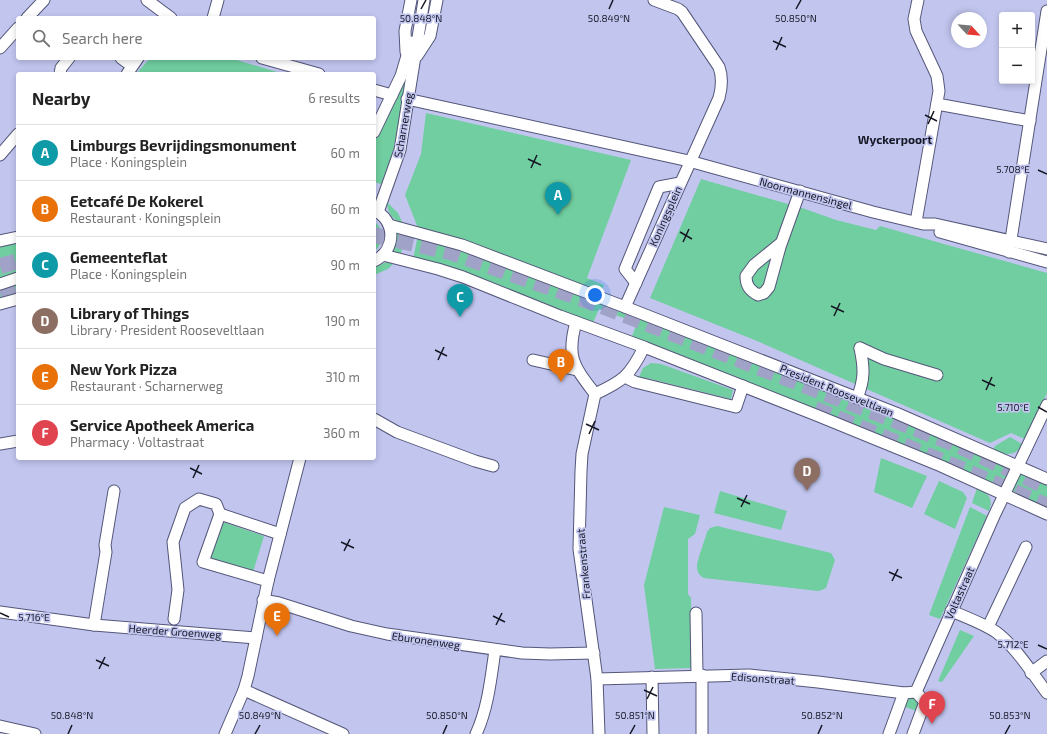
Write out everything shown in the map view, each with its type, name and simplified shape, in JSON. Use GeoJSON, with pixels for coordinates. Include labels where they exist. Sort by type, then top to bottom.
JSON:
{"type":"FeatureCollection","features":[{"type":"Feature","properties":{"kind":"street"},"geometry":{"type":"LineString","coordinates":[[29,16],[44,0]]}},
{"type":"Feature","properties":{"kind":"street"},"geometry":{"type":"LineString","coordinates":[[147,0],[168,16]]}},
{"type":"Feature","properties":{"kind":"street"},"geometry":{"type":"LineString","coordinates":[[214,16],[218,0]]}},
{"type":"Feature","properties":{"kind":"street","name":"Scharnerweg"},"geometry":{"type":"LineString","coordinates":[[411,0],[405,31],[411,59]]}},
{"type":"Feature","properties":{"kind":"street","name":"Scharnerweg"},"geometry":{"type":"LineString","coordinates":[[376,211],[400,150],[411,59],[423,0]]}},
{"type":"Feature","properties":{"kind":"street","name":"Scharnerweg"},"geometry":{"type":"LineString","coordinates":[[376,128],[411,59],[430,36],[437,0]]}},
{"type":"Feature","properties":{"kind":"street","name":"Koningsplein"},"geometry":{"type":"LineString","coordinates":[[625,307],[689,161],[719,98],[722,88],[722,76],[719,67],[682,12],[678,8],[654,0]]}},
{"type":"Feature","properties":{"kind":"street"},"geometry":{"type":"LineString","coordinates":[[918,0],[914,19],[916,31],[937,76],[939,91],[920,223]]}},
{"type":"Feature","properties":{"kind":"street"},"geometry":{"type":"LineString","coordinates":[[1010,247],[1047,11]]}},
{"type":"Feature","properties":{"kind":"street"},"geometry":{"type":"LineString","coordinates":[[0,48],[16,30]]}},
{"type":"Feature","properties":{"kind":"street"},"geometry":{"type":"LineString","coordinates":[[60,72],[61,68],[67,60]]}},
{"type":"Feature","properties":{"kind":"street"},"geometry":{"type":"LineString","coordinates":[[124,60],[132,66]]}},
{"type":"Feature","properties":{"kind":"street"},"geometry":{"type":"LineString","coordinates":[[269,60],[312,72]]}},
{"type":"Feature","properties":{"kind":"street"},"geometry":{"type":"LineString","coordinates":[[376,90],[392,94]]}},
{"type":"Feature","properties":{"kind":"street"},"geometry":{"type":"LineString","coordinates":[[407,99],[689,161]]}},
{"type":"Feature","properties":{"kind":"street"},"geometry":{"type":"LineString","coordinates":[[937,104],[1030,121]]}},
{"type":"Feature","properties":{"kind":"street"},"geometry":{"type":"LineString","coordinates":[[0,155],[16,136]]}},
{"type":"Feature","properties":{"kind":"street","name":"Noormannensingel"},"geometry":{"type":"LineString","coordinates":[[689,161],[873,212],[920,223],[935,224],[1010,247],[1047,262]]}},
{"type":"Feature","properties":{"kind":"street"},"geometry":{"type":"LineString","coordinates":[[636,283],[625,269],[659,187],[680,183]]}},
{"type":"Feature","properties":{"kind":"street"},"geometry":{"type":"LineString","coordinates":[[781,243],[800,191]]}},
{"type":"Feature","properties":{"kind":"street"},"geometry":{"type":"LineString","coordinates":[[376,211],[384,216],[390,225],[392,233],[388,248],[379,258]]}},
{"type":"Feature","properties":{"kind":"street"},"geometry":{"type":"LineString","coordinates":[[390,225],[462,245],[625,307]]}},
{"type":"Feature","properties":{"kind":"street"},"geometry":{"type":"LineString","coordinates":[[0,241],[16,237]]}},
{"type":"Feature","properties":{"kind":"street","name":"Noormannensingel"},"geometry":{"type":"LineString","coordinates":[[1010,247],[1047,249]]}},
{"type":"Feature","properties":{"kind":"street"},"geometry":{"type":"LineString","coordinates":[[379,258],[438,269],[463,277],[743,386],[941,466],[1047,514]]}},
{"type":"Feature","properties":{"kind":"street"},"geometry":{"type":"LineString","coordinates":[[0,284],[16,279]]}},
{"type":"Feature","properties":{"kind":"street"},"geometry":{"type":"LineString","coordinates":[[0,304],[16,300]]}},
{"type":"Feature","properties":{"kind":"street","name":"President Rooseveltlaan"},"geometry":{"type":"LineString","coordinates":[[625,307],[857,398],[950,436],[1047,479]]}},
{"type":"Feature","properties":{"kind":"street"},"geometry":{"type":"LineString","coordinates":[[576,322],[571,346],[572,358],[577,370],[595,394],[626,377],[637,362],[644,347]]}},
{"type":"Feature","properties":{"kind":"street"},"geometry":{"type":"LineString","coordinates":[[857,398],[862,386],[864,366],[860,348],[884,359],[937,374]]}},
{"type":"Feature","properties":{"kind":"street"},"geometry":{"type":"LineString","coordinates":[[533,360],[577,370]]}},
{"type":"Feature","properties":{"kind":"street"},"geometry":{"type":"LineString","coordinates":[[626,377],[635,382],[736,407],[743,386]]}},
{"type":"Feature","properties":{"kind":"street","name":"Frankenstraat"},"geometry":{"type":"LineString","coordinates":[[595,394],[582,454],[579,522],[580,555],[597,679],[599,734]]}},
{"type":"Feature","properties":{"kind":"street","name":"Voltastraat"},"geometry":{"type":"LineString","coordinates":[[916,692],[1004,494],[1047,405]]}},
{"type":"Feature","properties":{"kind":"street"},"geometry":{"type":"LineString","coordinates":[[376,420],[404,434],[474,461],[493,466]]}},
{"type":"Feature","properties":{"kind":"street"},"geometry":{"type":"LineString","coordinates":[[0,444],[16,441]]}},
{"type":"Feature","properties":{"kind":"street"},"geometry":{"type":"LineString","coordinates":[[225,734],[244,690],[251,667],[263,600],[301,460]]}},
{"type":"Feature","properties":{"kind":"street"},"geometry":{"type":"LineString","coordinates":[[94,625],[114,490]]}},
{"type":"Feature","properties":{"kind":"street"},"geometry":{"type":"LineString","coordinates":[[174,619],[178,590],[173,542],[185,508],[198,499],[216,504],[220,514],[203,562],[268,581]]}},
{"type":"Feature","properties":{"kind":"street"},"geometry":{"type":"LineString","coordinates":[[220,514],[280,534]]}},
{"type":"Feature","properties":{"kind":"street"},"geometry":{"type":"LineString","coordinates":[[988,628],[1026,547]]}},
{"type":"Feature","properties":{"kind":"street","name":"Eburonenweg"},"geometry":{"type":"LineString","coordinates":[[263,600],[279,603],[368,631],[522,653],[594,653]]}},
{"type":"Feature","properties":{"kind":"street"},"geometry":{"type":"LineString","coordinates":[[951,611],[988,628],[1005,640],[1047,693]]}},
{"type":"Feature","properties":{"kind":"street","name":"Heerder Groenweg"},"geometry":{"type":"LineString","coordinates":[[0,612],[94,625],[256,638]]}},
{"type":"Feature","properties":{"kind":"street"},"geometry":{"type":"LineString","coordinates":[[696,614],[702,734]]}},
{"type":"Feature","properties":{"kind":"street"},"geometry":{"type":"LineString","coordinates":[[476,734],[485,707],[495,650]]}},
{"type":"Feature","properties":{"kind":"street"},"geometry":{"type":"LineString","coordinates":[[1031,673],[1047,661]]}},
{"type":"Feature","properties":{"kind":"street","name":"Edisonstraat"},"geometry":{"type":"LineString","coordinates":[[597,679],[749,675],[904,693],[916,692]]}},
{"type":"Feature","properties":{"kind":"street"},"geometry":{"type":"LineString","coordinates":[[652,677],[653,734]]}},
{"type":"Feature","properties":{"kind":"street"},"geometry":{"type":"LineString","coordinates":[[244,690],[343,734]]}},
{"type":"Feature","properties":{"kind":"street"},"geometry":{"type":"LineString","coordinates":[[913,734],[925,702],[916,692]]}},
{"type":"Feature","properties":{"kind":"street"},"geometry":{"type":"LineString","coordinates":[[889,734],[904,693]]}},
{"type":"Feature","properties":{"kind":"street"},"geometry":{"type":"LineString","coordinates":[[0,726],[34,734]]}},
{"type":"Feature","properties":{"kind":"green space"},"geometry":{"type":"Polygon","coordinates":[[[148,60],[237,60],[277,72],[138,72],[148,60]]]}},
{"type":"Feature","properties":{"kind":"green space"},"geometry":{"type":"Polygon","coordinates":[[[411,62],[397,147],[384,185],[376,183],[376,139],[411,62]]]}},
{"type":"Feature","properties":{"kind":"green space"},"geometry":{"type":"Polygon","coordinates":[[[426,113],[631,160],[587,278],[604,285],[600,294],[418,228],[405,195],[421,154],[426,113]]]}},
{"type":"Feature","properties":{"kind":"green space"},"geometry":{"type":"Polygon","coordinates":[[[701,179],[805,209],[836,220],[876,230],[880,226],[1047,273],[1047,393],[1025,439],[1011,433],[990,443],[757,341],[650,298],[701,179]]]}},
{"type":"Feature","properties":{"kind":"green space"},"geometry":{"type":"Polygon","coordinates":[[[387,202],[398,213],[403,224],[391,216],[388,210],[387,202]]]}},
{"type":"Feature","properties":{"kind":"green space"},"geometry":{"type":"Polygon","coordinates":[[[376,223],[380,228],[382,236],[380,244],[376,249],[376,223]]]}},
{"type":"Feature","properties":{"kind":"green space"},"geometry":{"type":"Polygon","coordinates":[[[397,230],[405,232],[404,244],[400,256],[392,254],[397,242],[397,230]]]}},
{"type":"Feature","properties":{"kind":"green space"},"geometry":{"type":"Polygon","coordinates":[[[418,235],[458,247],[895,417],[1047,483],[1047,510],[631,339],[637,323],[599,309],[592,325],[413,259],[418,235]]]}},
{"type":"Feature","properties":{"kind":"green space"},"geometry":{"type":"Polygon","coordinates":[[[16,242],[16,297],[0,301],[0,246],[16,242]]]}},
{"type":"Feature","properties":{"kind":"green space"},"geometry":{"type":"Polygon","coordinates":[[[387,262],[394,263],[388,269],[376,274],[376,266],[387,262]]]}},
{"type":"Feature","properties":{"kind":"green space"},"geometry":{"type":"Polygon","coordinates":[[[651,363],[661,364],[733,390],[731,399],[646,378],[645,381],[638,379],[643,368],[651,363]]]}},
{"type":"Feature","properties":{"kind":"green space"},"geometry":{"type":"Polygon","coordinates":[[[1010,437],[1022,444],[1017,451],[1006,454],[992,451],[995,446],[1010,437]]]}},
{"type":"Feature","properties":{"kind":"green space"},"geometry":{"type":"Polygon","coordinates":[[[881,458],[927,476],[912,508],[874,492],[881,458]]]}},
{"type":"Feature","properties":{"kind":"green space"},"geometry":{"type":"Polygon","coordinates":[[[939,481],[963,492],[967,498],[955,529],[924,514],[939,481]]]}},
{"type":"Feature","properties":{"kind":"green space"},"geometry":{"type":"Polygon","coordinates":[[[977,488],[989,496],[991,503],[989,511],[972,503],[977,488]]]}},
{"type":"Feature","properties":{"kind":"green space"},"geometry":{"type":"Polygon","coordinates":[[[720,491],[787,511],[781,530],[714,513],[720,491]]]}},
{"type":"Feature","properties":{"kind":"green space"},"geometry":{"type":"Polygon","coordinates":[[[664,507],[700,515],[695,534],[688,539],[688,594],[691,598],[692,668],[655,669],[644,585],[664,507]]]}},
{"type":"Feature","properties":{"kind":"green space"},"geometry":{"type":"Polygon","coordinates":[[[970,507],[987,516],[940,619],[929,615],[970,507]]]}},
{"type":"Feature","properties":{"kind":"green space"},"geometry":{"type":"Polygon","coordinates":[[[223,522],[264,536],[253,572],[211,558],[223,522]]]}},
{"type":"Feature","properties":{"kind":"green space"},"geometry":{"type":"Polygon","coordinates":[[[717,526],[831,553],[835,560],[826,588],[818,591],[704,578],[698,571],[698,560],[707,532],[710,528],[717,526]]]}},
{"type":"Feature","properties":{"kind":"green space"},"geometry":{"type":"Polygon","coordinates":[[[960,630],[974,636],[942,682],[938,681],[960,630]]]}},
{"type":"Feature","properties":{"kind":"green space"},"geometry":{"type":"Polygon","coordinates":[[[916,696],[923,702],[919,712],[903,706],[907,697],[916,696]]]}},
{"type":"Feature","properties":{"kind":"tunnel"},"geometry":{"type":"LineString","coordinates":[[376,235],[450,252],[602,306],[955,444],[1047,487]]}},
{"type":"Feature","properties":{"kind":"tunnel"},"geometry":{"type":"LineString","coordinates":[[0,266],[16,262]]}},
{"type":"Feature","properties":{"kind":"tunnel"},"geometry":{"type":"LineString","coordinates":[[0,293],[16,288]]}},
{"type":"Feature","properties":{"kind":"tunnel"},"geometry":{"type":"LineString","coordinates":[[815,409],[1047,506]]}},
{"type":"Feature","properties":{"kind":"place","name":"Limburgs Bevrijdingsmonument"},"geometry":{"type":"Point","coordinates":[558,215]}},
{"type":"Feature","properties":{"kind":"place","name":"Gemeenteflat"},"geometry":{"type":"Point","coordinates":[460,317]}},
{"type":"Feature","properties":{"kind":"place","name":"Eetcafé De Kokerel"},"geometry":{"type":"Point","coordinates":[561,382]}},
{"type":"Feature","properties":{"kind":"place","name":"Library of Things"},"geometry":{"type":"Point","coordinates":[807,491]}},
{"type":"Feature","properties":{"kind":"place","name":"New York Pizza"},"geometry":{"type":"Point","coordinates":[277,636]}},
{"type":"Feature","properties":{"kind":"place","name":"Service Apotheek America"},"geometry":{"type":"Point","coordinates":[932,724]}},
{"type":"Feature","properties":{"kind":"district","name":"Wyckerpoort"},"geometry":{"type":"Point","coordinates":[895,139]}}]}
